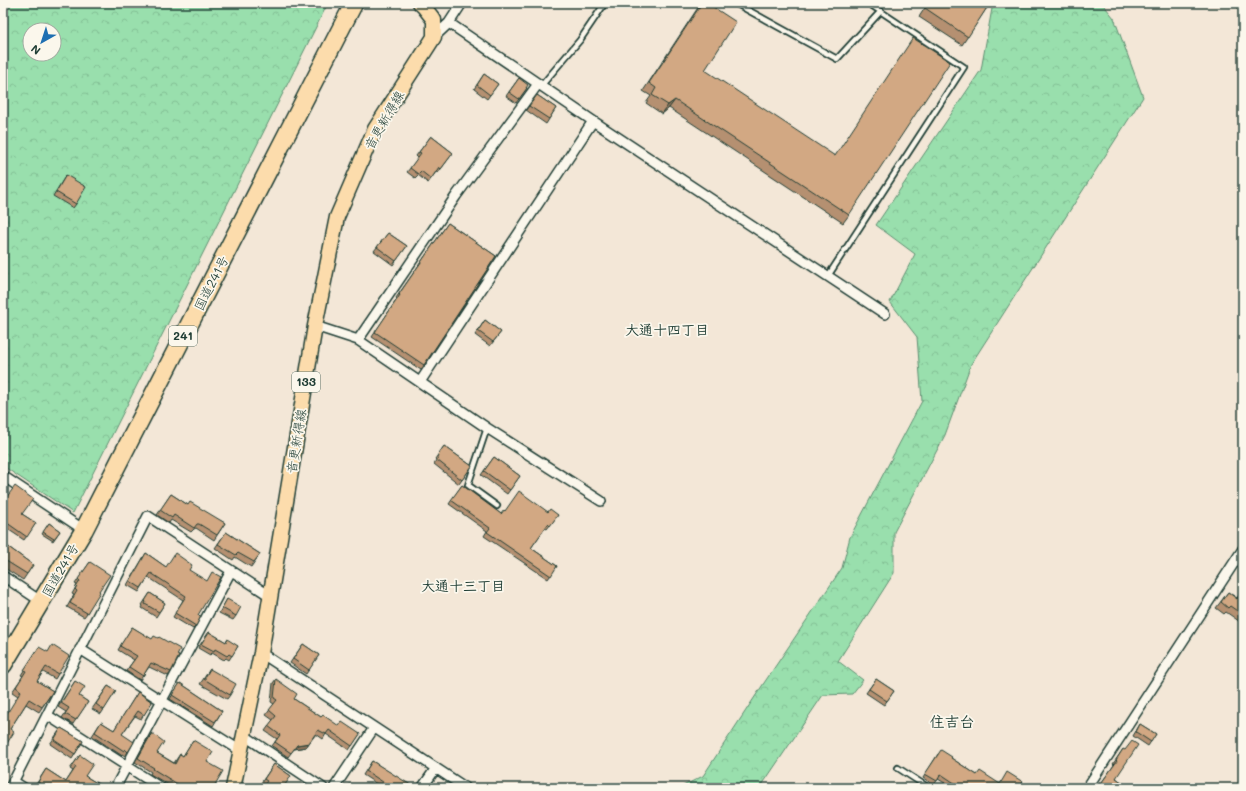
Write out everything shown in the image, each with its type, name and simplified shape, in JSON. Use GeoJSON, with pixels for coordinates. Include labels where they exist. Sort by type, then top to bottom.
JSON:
{"type":"FeatureCollection","features":[{"type":"Feature","properties":{"kind":"highway","name":"国道241号"},"geometry":{"type":"LineString","coordinates":[[3,665],[84,530],[354,3]]}},
{"type":"Feature","properties":{"kind":"main road"},"geometry":{"type":"LineString","coordinates":[[420,3],[434,20],[434,37]]}},
{"type":"Feature","properties":{"kind":"main road","name":"音更新得線"},"geometry":{"type":"LineString","coordinates":[[233,788],[240,751],[245,736],[315,326],[337,216],[375,129],[434,37]]}},
{"type":"Feature","properties":{"kind":"street"},"geometry":{"type":"LineString","coordinates":[[434,37],[449,23],[462,3]]}},
{"type":"Feature","properties":{"kind":"street"},"geometry":{"type":"LineString","coordinates":[[449,23],[593,122],[886,314]]}},
{"type":"Feature","properties":{"kind":"street"},"geometry":{"type":"LineString","coordinates":[[358,340],[456,196],[540,85]]}},
{"type":"Feature","properties":{"kind":"street"},"geometry":{"type":"LineString","coordinates":[[420,382],[593,122]]}},
{"type":"Feature","properties":{"kind":"street"},"geometry":{"type":"LineString","coordinates":[[315,326],[358,340],[487,428],[601,501]]}},
{"type":"Feature","properties":{"kind":"street"},"geometry":{"type":"LineString","coordinates":[[3,476],[84,530]]}},
{"type":"Feature","properties":{"kind":"street"},"geometry":{"type":"LineString","coordinates":[[24,788],[12,785],[148,516],[270,596]]}},
{"type":"Feature","properties":{"kind":"street"},"geometry":{"type":"LineString","coordinates":[[1087,788],[1243,549]]}},
{"type":"Feature","properties":{"kind":"street"},"geometry":{"type":"LineString","coordinates":[[115,788],[231,571]]}},
{"type":"Feature","properties":{"kind":"street"},"geometry":{"type":"LineString","coordinates":[[3,576],[42,602]]}},
{"type":"Feature","properties":{"kind":"street"},"geometry":{"type":"LineString","coordinates":[[80,649],[240,751]]}},
{"type":"Feature","properties":{"kind":"street"},"geometry":{"type":"LineString","coordinates":[[260,653],[466,788]]}},
{"type":"Feature","properties":{"kind":"street"},"geometry":{"type":"LineString","coordinates":[[47,715],[161,788]]}},
{"type":"Feature","properties":{"kind":"street"},"geometry":{"type":"LineString","coordinates":[[334,788],[374,728]]}},
{"type":"Feature","properties":{"kind":"street"},"geometry":{"type":"LineString","coordinates":[[245,736],[323,788]]}},
{"type":"Feature","properties":{"kind":"street"},"geometry":{"type":"LineString","coordinates":[[422,788],[436,768]]}},
{"type":"Feature","properties":{"kind":"lane"},"geometry":{"type":"LineString","coordinates":[[540,85],[580,40],[606,3]]}},
{"type":"Feature","properties":{"kind":"lane"},"geometry":{"type":"LineString","coordinates":[[735,3],[837,59],[881,11]]}},
{"type":"Feature","properties":{"kind":"lane"},"geometry":{"type":"LineString","coordinates":[[828,276],[964,67],[868,3]]}},
{"type":"Feature","properties":{"kind":"lane"},"geometry":{"type":"LineString","coordinates":[[487,428],[468,485],[497,506]]}},
{"type":"Feature","properties":{"kind":"lane"},"geometry":{"type":"LineString","coordinates":[[898,768],[929,788]]}},
{"type":"Feature","properties":{"kind":"green space"},"geometry":{"type":"Polygon","coordinates":[[[3,3],[328,3],[73,513],[3,466],[3,3]]]}},
{"type":"Feature","properties":{"kind":"green space"},"geometry":{"type":"Polygon","coordinates":[[[993,3],[1102,3],[1114,18],[1143,97],[971,364],[945,435],[894,532],[894,573],[838,661],[863,680],[852,694],[823,695],[760,788],[682,788],[683,786],[703,776],[842,568],[850,537],[922,401],[917,337],[890,302],[915,254],[876,225],[981,70],[993,3]]]}},
{"type":"Feature","properties":{"kind":"building"},"geometry":{"type":"Polygon","coordinates":[[[702,3],[707,3],[736,22],[705,70],[835,156],[913,38],[950,62],[849,215],[675,100],[668,105],[652,95],[656,88],[649,83],[702,3]]]}},
{"type":"Feature","properties":{"kind":"building"},"geometry":{"type":"Polygon","coordinates":[[[928,3],[990,3],[968,37],[925,8],[928,3]]]}},
{"type":"Feature","properties":{"kind":"building"},"geometry":{"type":"Polygon","coordinates":[[[484,74],[498,84],[490,95],[477,85],[484,74]]]}},
{"type":"Feature","properties":{"kind":"building"},"geometry":{"type":"Polygon","coordinates":[[[519,78],[528,85],[519,99],[509,92],[519,78]]]}},
{"type":"Feature","properties":{"kind":"building"},"geometry":{"type":"Polygon","coordinates":[[[537,95],[556,108],[549,119],[529,106],[537,95]]]}},
{"type":"Feature","properties":{"kind":"building"},"geometry":{"type":"Polygon","coordinates":[[[431,136],[453,153],[441,169],[439,167],[431,179],[421,171],[418,174],[410,168],[421,153],[419,152],[431,136]]]}},
{"type":"Feature","properties":{"kind":"building"},"geometry":{"type":"Polygon","coordinates":[[[66,175],[86,187],[76,204],[56,192],[66,175]]]}},
{"type":"Feature","properties":{"kind":"building"},"geometry":{"type":"Polygon","coordinates":[[[448,223],[496,256],[424,365],[375,332],[400,295],[399,294],[448,223]]]}},
{"type":"Feature","properties":{"kind":"building"},"geometry":{"type":"Polygon","coordinates":[[[388,233],[407,246],[396,261],[377,247],[388,233]]]}},
{"type":"Feature","properties":{"kind":"building"},"geometry":{"type":"Polygon","coordinates":[[[485,320],[501,332],[493,342],[478,331],[485,320]]]}},
{"type":"Feature","properties":{"kind":"building"},"geometry":{"type":"Polygon","coordinates":[[[444,446],[472,466],[462,480],[437,460],[438,455],[444,446]]]}},
{"type":"Feature","properties":{"kind":"building"},"geometry":{"type":"Polygon","coordinates":[[[494,457],[520,476],[510,490],[484,471],[494,457]]]}},
{"type":"Feature","properties":{"kind":"building"},"geometry":{"type":"Polygon","coordinates":[[[462,485],[501,514],[504,510],[505,511],[519,491],[548,512],[550,509],[558,515],[550,526],[548,524],[531,548],[557,566],[551,576],[487,532],[490,528],[451,500],[462,485]]]}},
{"type":"Feature","properties":{"kind":"building"},"geometry":{"type":"Polygon","coordinates":[[[15,486],[33,499],[22,514],[36,523],[27,537],[3,520],[3,502],[15,486]]]}},
{"type":"Feature","properties":{"kind":"building"},"geometry":{"type":"Polygon","coordinates":[[[171,494],[188,505],[190,502],[225,523],[217,535],[199,524],[197,524],[194,528],[174,515],[172,518],[160,510],[171,494]]]}},
{"type":"Feature","properties":{"kind":"building"},"geometry":{"type":"Polygon","coordinates":[[[49,523],[60,531],[54,539],[43,532],[49,523]]]}},
{"type":"Feature","properties":{"kind":"building"},"geometry":{"type":"Polygon","coordinates":[[[226,532],[260,554],[254,562],[238,553],[236,555],[218,544],[226,532]]]}},
{"type":"Feature","properties":{"kind":"building"},"geometry":{"type":"Polygon","coordinates":[[[3,543],[33,565],[27,574],[3,559],[3,543]]]}},
{"type":"Feature","properties":{"kind":"building"},"geometry":{"type":"Polygon","coordinates":[[[146,553],[166,567],[175,553],[192,565],[189,570],[207,581],[212,572],[221,577],[198,615],[201,616],[196,626],[175,613],[186,596],[151,573],[141,588],[130,581],[146,553]]]}},
{"type":"Feature","properties":{"kind":"building"},"geometry":{"type":"Polygon","coordinates":[[[90,562],[110,575],[87,613],[70,603],[77,591],[75,589],[80,581],[78,579],[90,562]]]}},
{"type":"Feature","properties":{"kind":"building"},"geometry":{"type":"Polygon","coordinates":[[[1243,590],[1243,615],[1230,606],[1228,608],[1221,602],[1228,592],[1237,599],[1243,590]]]}},
{"type":"Feature","properties":{"kind":"building"},"geometry":{"type":"Polygon","coordinates":[[[150,593],[165,603],[159,612],[145,604],[145,601],[150,593]]]}},
{"type":"Feature","properties":{"kind":"building"},"geometry":{"type":"Polygon","coordinates":[[[227,599],[241,607],[236,616],[222,608],[227,599]]]}},
{"type":"Feature","properties":{"kind":"building"},"geometry":{"type":"Polygon","coordinates":[[[3,619],[6,621],[3,626],[3,619]]]}},
{"type":"Feature","properties":{"kind":"building"},"geometry":{"type":"Polygon","coordinates":[[[132,627],[152,639],[154,636],[159,637],[180,649],[177,655],[179,656],[171,672],[151,663],[143,676],[129,667],[137,656],[120,646],[132,627]]]}},
{"type":"Feature","properties":{"kind":"building"},"geometry":{"type":"Polygon","coordinates":[[[209,632],[226,642],[227,639],[238,646],[232,656],[229,654],[227,656],[215,649],[214,651],[201,644],[209,632]]]}},
{"type":"Feature","properties":{"kind":"building"},"geometry":{"type":"Polygon","coordinates":[[[303,644],[319,655],[309,670],[293,659],[303,644]]]}},
{"type":"Feature","properties":{"kind":"building"},"geometry":{"type":"Polygon","coordinates":[[[52,645],[69,656],[58,674],[46,667],[37,681],[53,691],[42,707],[29,699],[10,729],[14,732],[3,750],[3,720],[21,691],[16,687],[26,671],[24,670],[39,647],[48,652],[52,645]]]}},
{"type":"Feature","properties":{"kind":"building"},"geometry":{"type":"Polygon","coordinates":[[[210,669],[236,684],[230,695],[204,679],[210,669]]]}},
{"type":"Feature","properties":{"kind":"building"},"geometry":{"type":"Polygon","coordinates":[[[276,679],[297,694],[294,699],[321,717],[323,715],[339,726],[342,722],[360,734],[352,746],[329,730],[326,734],[318,730],[309,743],[297,745],[291,753],[275,742],[280,735],[268,726],[276,716],[269,710],[277,700],[274,698],[276,679]]]}},
{"type":"Feature","properties":{"kind":"building"},"geometry":{"type":"Polygon","coordinates":[[[876,679],[894,691],[887,701],[869,689],[876,679]]]}},
{"type":"Feature","properties":{"kind":"building"},"geometry":{"type":"Polygon","coordinates":[[[75,681],[85,687],[79,696],[88,702],[76,720],[65,714],[69,708],[61,703],[75,681]]]}},
{"type":"Feature","properties":{"kind":"building"},"geometry":{"type":"Polygon","coordinates":[[[180,683],[222,711],[215,722],[172,695],[180,683]]]}},
{"type":"Feature","properties":{"kind":"building"},"geometry":{"type":"Polygon","coordinates":[[[108,686],[116,691],[104,710],[96,704],[108,686]]]}},
{"type":"Feature","properties":{"kind":"building"},"geometry":{"type":"Polygon","coordinates":[[[138,692],[152,702],[144,715],[138,711],[122,734],[134,742],[128,752],[125,749],[124,751],[95,732],[101,722],[114,730],[138,692]]]}},
{"type":"Feature","properties":{"kind":"building"},"geometry":{"type":"Polygon","coordinates":[[[1140,724],[1156,734],[1151,742],[1136,732],[1140,724]]]}},
{"type":"Feature","properties":{"kind":"building"},"geometry":{"type":"Polygon","coordinates":[[[61,728],[83,741],[75,754],[54,740],[61,728]]]}},
{"type":"Feature","properties":{"kind":"building"},"geometry":{"type":"Polygon","coordinates":[[[152,733],[164,742],[157,753],[175,764],[180,754],[183,756],[193,740],[213,752],[207,762],[223,771],[213,788],[184,788],[138,758],[152,733]]]}},
{"type":"Feature","properties":{"kind":"building"},"geometry":{"type":"Polygon","coordinates":[[[1132,741],[1138,745],[1116,778],[1130,788],[1110,788],[1102,782],[1117,761],[1116,760],[1123,749],[1125,750],[1132,741]]]}},
{"type":"Feature","properties":{"kind":"building"},"geometry":{"type":"Polygon","coordinates":[[[941,750],[977,775],[980,771],[1000,784],[1007,772],[1023,782],[1021,785],[1025,788],[962,788],[941,774],[937,781],[925,774],[941,750]]]}},
{"type":"Feature","properties":{"kind":"building"},"geometry":{"type":"Polygon","coordinates":[[[80,755],[93,764],[85,776],[105,788],[47,788],[38,782],[46,769],[66,782],[76,767],[73,765],[80,755]]]}},
{"type":"Feature","properties":{"kind":"building"},"geometry":{"type":"Polygon","coordinates":[[[372,761],[414,788],[386,788],[384,786],[386,784],[366,771],[372,761]]]}},
{"type":"Feature","properties":{"kind":"building"},"geometry":{"type":"Polygon","coordinates":[[[274,764],[291,776],[283,788],[262,788],[267,781],[264,779],[274,764]]]}},
{"type":"Feature","properties":{"kind":"building"},"geometry":{"type":"Polygon","coordinates":[[[349,784],[355,788],[346,788],[349,784]]]}},
{"type":"Feature","properties":{"kind":"building"},"geometry":{"type":"Polygon","coordinates":[[[124,785],[129,788],[122,788],[124,785]]]}},
{"type":"Feature","properties":{"kind":"district","name":"大通十四丁目"},"geometry":{"type":"Point","coordinates":[667,330]}},
{"type":"Feature","properties":{"kind":"district","name":"大通十三丁目"},"geometry":{"type":"Point","coordinates":[463,586]}},
{"type":"Feature","properties":{"kind":"district","name":"住吉台"},"geometry":{"type":"Point","coordinates":[952,722]}}]}
